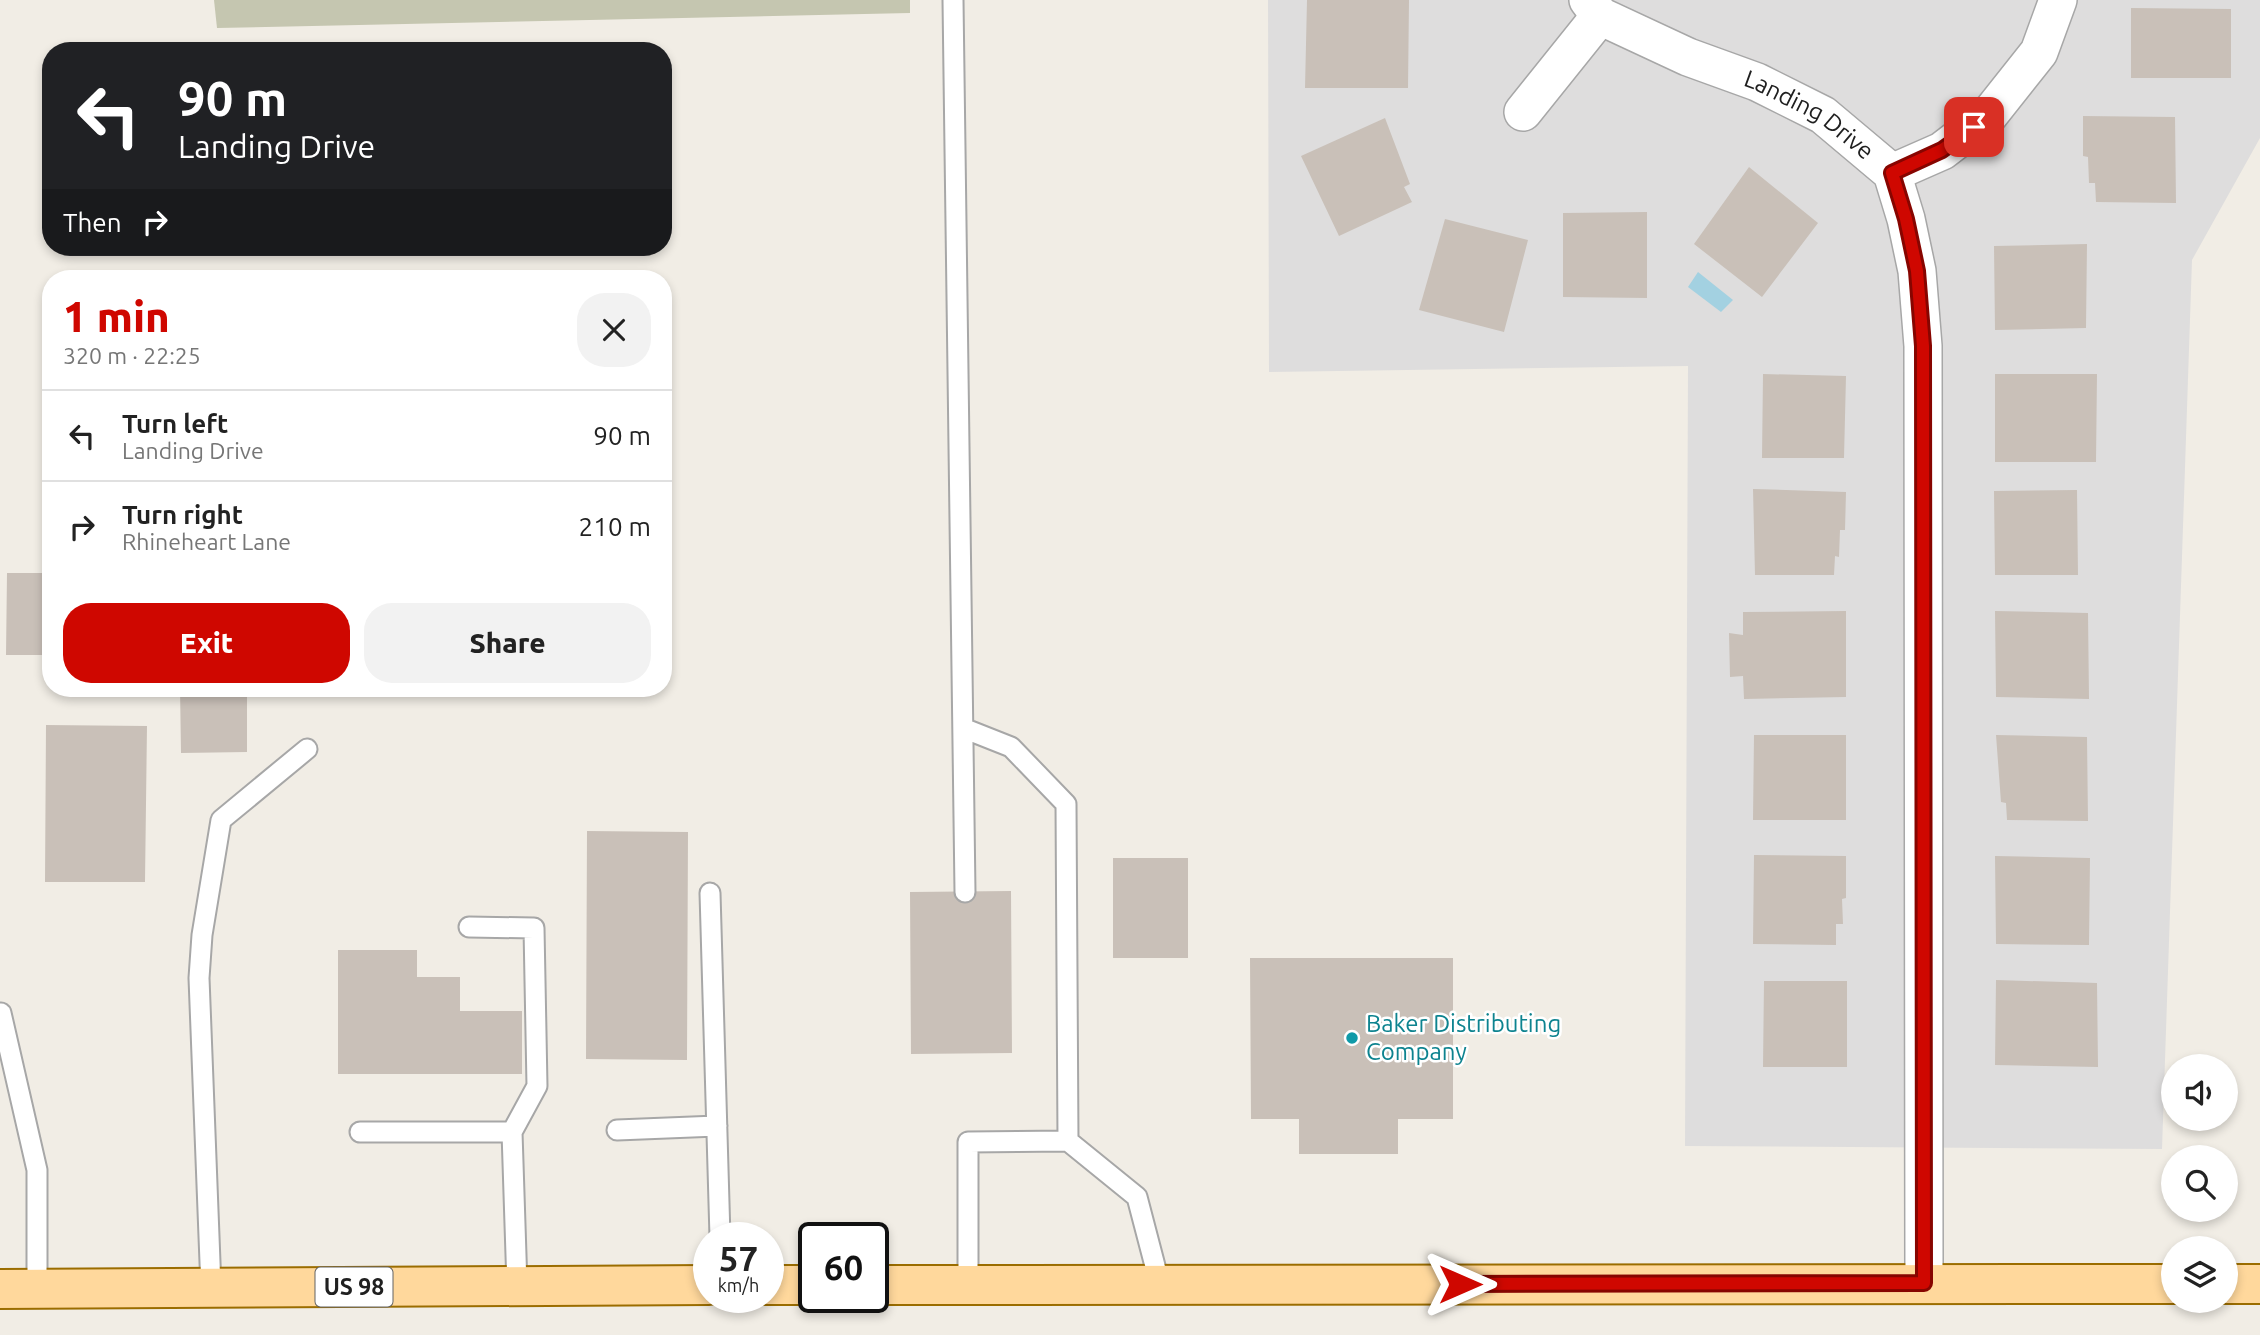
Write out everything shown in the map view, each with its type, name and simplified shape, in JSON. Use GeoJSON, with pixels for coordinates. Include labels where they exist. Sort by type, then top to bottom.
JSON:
{"type":"FeatureCollection","features":[{"type":"Feature","properties":{"kind":"main road"},"geometry":{"type":"LineString","coordinates":[[889,1285],[2161,1284]]}},
{"type":"Feature","properties":{"kind":"main road"},"geometry":{"type":"LineString","coordinates":[[2238,1284],[2260,1284]]}},
{"type":"Feature","properties":{"kind":"main road","name":"US 98"},"geometry":{"type":"LineString","coordinates":[[19,1289],[693,1285]]}},
{"type":"Feature","properties":{"kind":"street"},"geometry":{"type":"LineString","coordinates":[[1892,173],[1942,150],[1989,115],[2039,52],[2058,0]]}},
{"type":"Feature","properties":{"kind":"street"},"geometry":{"type":"LineString","coordinates":[[1523,112],[1594,8]]}},
{"type":"Feature","properties":{"kind":"street","name":"Landing Drive"},"geometry":{"type":"LineString","coordinates":[[1594,8],[1688,57],[1757,82],[1824,115],[1892,173],[1906,219],[1917,271],[1923,346],[1924,1283]]}},
{"type":"Feature","properties":{"kind":"lane"},"geometry":{"type":"LineString","coordinates":[[953,0],[965,892]]}},
{"type":"Feature","properties":{"kind":"lane"},"geometry":{"type":"LineString","coordinates":[[963,728],[1011,747],[1066,804],[1068,1140]]}},
{"type":"Feature","properties":{"kind":"lane"},"geometry":{"type":"LineString","coordinates":[[211,1288],[199,978],[202,935],[221,820],[307,749]]}},
{"type":"Feature","properties":{"kind":"lane"},"geometry":{"type":"LineString","coordinates":[[710,893],[720,1222]]}},
{"type":"Feature","properties":{"kind":"lane"},"geometry":{"type":"LineString","coordinates":[[469,927],[534,928],[537,1086],[512,1132],[517,1286]]}},
{"type":"Feature","properties":{"kind":"lane"},"geometry":{"type":"LineString","coordinates":[[1,1013],[37,1170],[19,1289]]}},
{"type":"Feature","properties":{"kind":"lane"},"geometry":{"type":"LineString","coordinates":[[617,1130],[717,1126]]}},
{"type":"Feature","properties":{"kind":"lane"},"geometry":{"type":"LineString","coordinates":[[360,1132],[512,1132]]}},
{"type":"Feature","properties":{"kind":"lane"},"geometry":{"type":"LineString","coordinates":[[968,1285],[968,1142],[1068,1140],[1137,1197],[1160,1285]]}},
{"type":"Feature","properties":{"kind":"shaded area"},"geometry":{"type":"Polygon","coordinates":[[[214,0],[910,0],[910,13],[217,28],[214,0]]]}},
{"type":"Feature","properties":{"kind":"shaded area"},"geometry":{"type":"Polygon","coordinates":[[[1268,0],[2260,0],[2260,138],[2192,260],[2165,1054],[2161,1054],[2161,1149],[1685,1146],[1688,366],[1269,372],[1268,0]]]}},
{"type":"Feature","properties":{"kind":"water"},"geometry":{"type":"Polygon","coordinates":[[[1698,272],[1733,300],[1721,312],[1688,287],[1698,272]]]}},
{"type":"Feature","properties":{"kind":"building"},"geometry":{"type":"Polygon","coordinates":[[[1307,0],[1409,0],[1408,88],[1305,88],[1307,0]]]}},
{"type":"Feature","properties":{"kind":"building"},"geometry":{"type":"Polygon","coordinates":[[[2131,8],[2231,9],[2231,78],[2131,78],[2131,8]]]}},
{"type":"Feature","properties":{"kind":"building"},"geometry":{"type":"Polygon","coordinates":[[[2083,116],[2175,117],[2176,203],[2096,202],[2095,183],[2089,183],[2088,157],[2083,156],[2083,116]]]}},
{"type":"Feature","properties":{"kind":"building"},"geometry":{"type":"Polygon","coordinates":[[[1385,118],[1410,184],[1404,187],[1412,202],[1339,236],[1301,156],[1385,118]]]}},
{"type":"Feature","properties":{"kind":"building"},"geometry":{"type":"Polygon","coordinates":[[[1749,167],[1818,223],[1762,297],[1694,244],[1749,167]]]}},
{"type":"Feature","properties":{"kind":"building"},"geometry":{"type":"Polygon","coordinates":[[[1647,212],[1647,298],[1563,297],[1563,213],[1647,212]]]}},
{"type":"Feature","properties":{"kind":"building"},"geometry":{"type":"Polygon","coordinates":[[[1445,219],[1528,240],[1504,332],[1419,310],[1445,219]]]}},
{"type":"Feature","properties":{"kind":"building"},"geometry":{"type":"Polygon","coordinates":[[[2087,244],[2086,328],[1995,330],[1994,246],[2087,244]]]}},
{"type":"Feature","properties":{"kind":"building"},"geometry":{"type":"Polygon","coordinates":[[[1763,374],[1846,376],[1844,458],[1762,458],[1763,374]]]}},
{"type":"Feature","properties":{"kind":"building"},"geometry":{"type":"Polygon","coordinates":[[[1995,374],[2097,374],[2096,462],[1995,462],[1995,374]]]}},
{"type":"Feature","properties":{"kind":"building"},"geometry":{"type":"Polygon","coordinates":[[[1753,489],[1846,492],[1845,530],[1840,530],[1839,557],[1835,556],[1834,575],[1755,575],[1753,489]]]}},
{"type":"Feature","properties":{"kind":"building"},"geometry":{"type":"Polygon","coordinates":[[[2077,490],[2078,575],[1995,575],[1994,491],[2077,490]]]}},
{"type":"Feature","properties":{"kind":"building"},"geometry":{"type":"Polygon","coordinates":[[[7,573],[42,573],[42,655],[6,655],[7,573]]]}},
{"type":"Feature","properties":{"kind":"building"},"geometry":{"type":"Polygon","coordinates":[[[1846,611],[1846,697],[1744,699],[1743,676],[1730,677],[1729,633],[1743,635],[1743,612],[1846,611]]]}},
{"type":"Feature","properties":{"kind":"building"},"geometry":{"type":"Polygon","coordinates":[[[1995,611],[2088,613],[2089,699],[1996,697],[1995,611]]]}},
{"type":"Feature","properties":{"kind":"building"},"geometry":{"type":"Polygon","coordinates":[[[180,697],[247,697],[247,752],[181,753],[180,697]]]}},
{"type":"Feature","properties":{"kind":"building"},"geometry":{"type":"Polygon","coordinates":[[[46,725],[147,726],[145,882],[45,882],[46,725]]]}},
{"type":"Feature","properties":{"kind":"building"},"geometry":{"type":"Polygon","coordinates":[[[1754,735],[1846,735],[1846,820],[1753,820],[1754,735]]]}},
{"type":"Feature","properties":{"kind":"building"},"geometry":{"type":"Polygon","coordinates":[[[1996,735],[2087,737],[2088,821],[2007,820],[2006,803],[2001,802],[1996,735]]]}},
{"type":"Feature","properties":{"kind":"building"},"geometry":{"type":"Polygon","coordinates":[[[587,831],[688,832],[687,1060],[586,1059],[587,831]]]}},
{"type":"Feature","properties":{"kind":"building"},"geometry":{"type":"Polygon","coordinates":[[[1754,855],[1846,856],[1846,898],[1842,899],[1843,924],[1836,924],[1836,945],[1753,944],[1754,855]]]}},
{"type":"Feature","properties":{"kind":"building"},"geometry":{"type":"Polygon","coordinates":[[[1995,856],[2090,858],[2089,945],[1996,944],[1995,856]]]}},
{"type":"Feature","properties":{"kind":"building"},"geometry":{"type":"Polygon","coordinates":[[[1113,858],[1188,858],[1188,958],[1113,958],[1113,858]]]}},
{"type":"Feature","properties":{"kind":"building"},"geometry":{"type":"Polygon","coordinates":[[[1011,891],[1012,1053],[911,1054],[910,892],[1011,891]]]}},
{"type":"Feature","properties":{"kind":"building"},"geometry":{"type":"Polygon","coordinates":[[[338,950],[417,950],[417,977],[460,977],[460,1011],[522,1011],[522,1074],[338,1074],[338,950]]]}},
{"type":"Feature","properties":{"kind":"building","name":"Baker Distributing Company"},"geometry":{"type":"Polygon","coordinates":[[[1250,958],[1453,958],[1453,1119],[1398,1119],[1398,1154],[1299,1154],[1299,1119],[1251,1119],[1250,958]]]}},
{"type":"Feature","properties":{"kind":"building"},"geometry":{"type":"Polygon","coordinates":[[[1996,980],[2097,983],[2098,1067],[1995,1065],[1996,980]]]}},
{"type":"Feature","properties":{"kind":"building"},"geometry":{"type":"Polygon","coordinates":[[[1764,981],[1847,981],[1847,1067],[1763,1067],[1764,981]]]}},
{"type":"Feature","properties":{"kind":"place","name":"Baker Distributing Company"},"geometry":{"type":"Point","coordinates":[1352,1038]}},
{"type":"Feature","properties":{"kind":"route"},"geometry":{"type":"LineString","coordinates":[[1460,1284],[1924,1283],[1923,346],[1917,271],[1906,219],[1892,173],[1942,150],[1974,127]]}}]}
